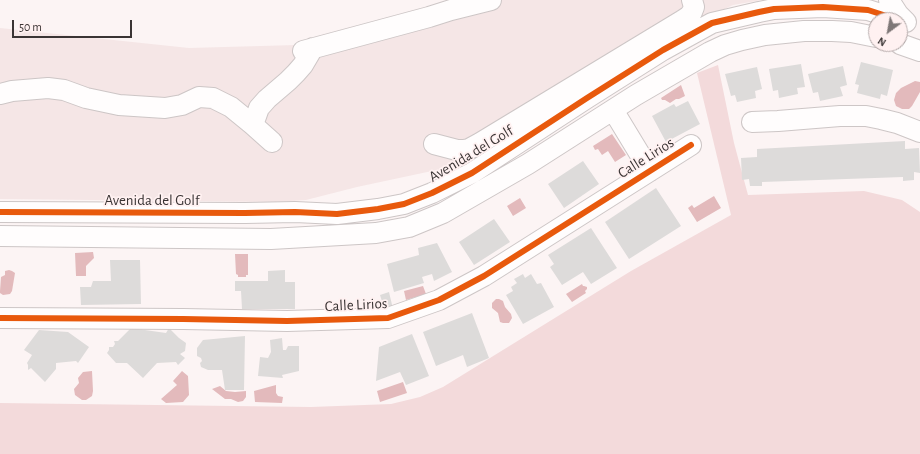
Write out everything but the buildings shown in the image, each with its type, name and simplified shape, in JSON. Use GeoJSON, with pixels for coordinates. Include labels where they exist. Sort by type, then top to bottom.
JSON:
{"type":"FeatureCollection","features":[{"type":"Feature","properties":{"kind":"street"},"geometry":{"type":"LineString","coordinates":[[253,124],[259,108],[303,65],[308,50],[491,0]]}},
{"type":"Feature","properties":{"kind":"street"},"geometry":{"type":"LineString","coordinates":[[434,144],[457,150],[463,150],[469,149],[480,143],[683,20],[692,12],[694,7],[692,0]]}},
{"type":"Feature","properties":{"kind":"street"},"geometry":{"type":"LineString","coordinates":[[889,0],[897,12]]}},
{"type":"Feature","properties":{"kind":"street","name":"Avenida del Golf"},"geometry":{"type":"LineString","coordinates":[[0,212],[295,212],[337,214],[404,204],[432,193],[472,173],[657,54],[712,23],[759,12],[773,4],[868,10],[874,12]]}},
{"type":"Feature","properties":{"kind":"street"},"geometry":{"type":"LineString","coordinates":[[0,236],[277,238],[376,233],[409,227],[443,213],[528,164],[636,95],[710,52],[725,45],[765,35],[818,31],[851,32],[868,35]]}},
{"type":"Feature","properties":{"kind":"street"},"geometry":{"type":"LineString","coordinates":[[908,47],[920,51]]}},
{"type":"Feature","properties":{"kind":"street"},"geometry":{"type":"LineString","coordinates":[[0,94],[12,91],[48,88],[64,90],[86,98],[119,105],[165,108],[182,105],[199,97],[213,98],[231,107],[253,124],[272,142]]}},
{"type":"Feature","properties":{"kind":"street"},"geometry":{"type":"LineString","coordinates":[[613,110],[650,171]]}},
{"type":"Feature","properties":{"kind":"street"},"geometry":{"type":"LineString","coordinates":[[752,122],[840,116],[866,116],[897,123],[920,132]]}},
{"type":"Feature","properties":{"kind":"street","name":"Calle Lirios"},"geometry":{"type":"LineString","coordinates":[[0,318],[287,321],[388,318],[439,300],[484,276],[691,145]]}},
{"type":"Feature","properties":{"kind":"shaded area"},"geometry":{"type":"Polygon","coordinates":[[[470,0],[762,0],[733,5],[685,28],[492,147],[446,168],[357,187],[306,200],[275,202],[0,199],[0,28],[189,48],[296,45],[470,0]]]}},
{"type":"Feature","properties":{"kind":"shaded area"},"geometry":{"type":"Polygon","coordinates":[[[718,65],[734,143],[748,195],[864,191],[902,200],[920,212],[920,454],[0,454],[0,403],[311,407],[391,404],[420,397],[443,387],[631,271],[731,215],[697,73],[718,65]]]}},
{"type":"Feature","properties":{"kind":"shaded area"},"geometry":{"type":"Polygon","coordinates":[[[915,81],[920,82],[920,92],[912,106],[909,109],[902,109],[896,106],[894,100],[896,93],[901,88],[915,81]]]}},
{"type":"Feature","properties":{"kind":"shaded area"},"geometry":{"type":"Polygon","coordinates":[[[681,85],[685,96],[670,103],[662,100],[661,98],[681,85]]]}},
{"type":"Feature","properties":{"kind":"shaded area"},"geometry":{"type":"Polygon","coordinates":[[[612,134],[626,155],[615,162],[608,151],[602,155],[598,149],[595,150],[593,146],[612,134]]]}},
{"type":"Feature","properties":{"kind":"shaded area"},"geometry":{"type":"Polygon","coordinates":[[[714,196],[721,208],[697,222],[688,208],[692,205],[694,208],[714,196]]]}},
{"type":"Feature","properties":{"kind":"shaded area"},"geometry":{"type":"Polygon","coordinates":[[[520,198],[526,208],[513,216],[507,206],[520,198]]]}},
{"type":"Feature","properties":{"kind":"shaded area"},"geometry":{"type":"Polygon","coordinates":[[[93,252],[94,258],[86,266],[86,276],[76,276],[75,253],[93,252]]]}},
{"type":"Feature","properties":{"kind":"shaded area"},"geometry":{"type":"Polygon","coordinates":[[[235,254],[248,254],[248,275],[246,275],[246,277],[238,277],[236,274],[235,254]]]}},
{"type":"Feature","properties":{"kind":"shaded area"},"geometry":{"type":"Polygon","coordinates":[[[9,270],[15,273],[12,291],[10,294],[3,295],[0,293],[1,277],[5,275],[5,271],[9,270]]]}},
{"type":"Feature","properties":{"kind":"shaded area"},"geometry":{"type":"Polygon","coordinates":[[[582,284],[583,286],[587,287],[585,291],[586,293],[572,302],[566,294],[582,284]]]}},
{"type":"Feature","properties":{"kind":"shaded area"},"geometry":{"type":"Polygon","coordinates":[[[423,286],[426,294],[406,300],[404,291],[423,286]]]}},
{"type":"Feature","properties":{"kind":"shaded area"},"geometry":{"type":"Polygon","coordinates":[[[496,299],[503,301],[505,307],[511,314],[512,318],[509,323],[500,322],[498,313],[492,308],[492,303],[496,299]]]}},
{"type":"Feature","properties":{"kind":"shaded area"},"geometry":{"type":"Polygon","coordinates":[[[92,371],[92,396],[86,400],[82,400],[75,395],[74,389],[79,383],[78,378],[83,372],[92,371]]]}},
{"type":"Feature","properties":{"kind":"shaded area"},"geometry":{"type":"Polygon","coordinates":[[[182,371],[188,376],[189,395],[183,402],[166,403],[161,399],[177,385],[173,381],[182,371]]]}},
{"type":"Feature","properties":{"kind":"shaded area"},"geometry":{"type":"Polygon","coordinates":[[[403,382],[407,393],[380,402],[377,391],[403,382]]]}},
{"type":"Feature","properties":{"kind":"shaded area"},"geometry":{"type":"Polygon","coordinates":[[[276,385],[276,393],[278,396],[283,397],[282,403],[255,402],[254,391],[276,385]]]}},
{"type":"Feature","properties":{"kind":"shaded area"},"geometry":{"type":"Polygon","coordinates":[[[220,386],[226,391],[246,391],[246,397],[243,401],[238,402],[231,399],[225,399],[212,389],[220,386]]]}},
{"type":"Feature","properties":{"kind":"cycle path"},"geometry":{"type":"LineString","coordinates":[[0,212],[295,212],[337,214],[404,204],[432,193],[472,173],[663,50],[712,23],[774,9],[823,7],[868,10],[874,12]]}},
{"type":"Feature","properties":{"kind":"cycle path"},"geometry":{"type":"LineString","coordinates":[[0,318],[287,321],[388,318],[439,300],[484,276],[691,145]]}}]}
